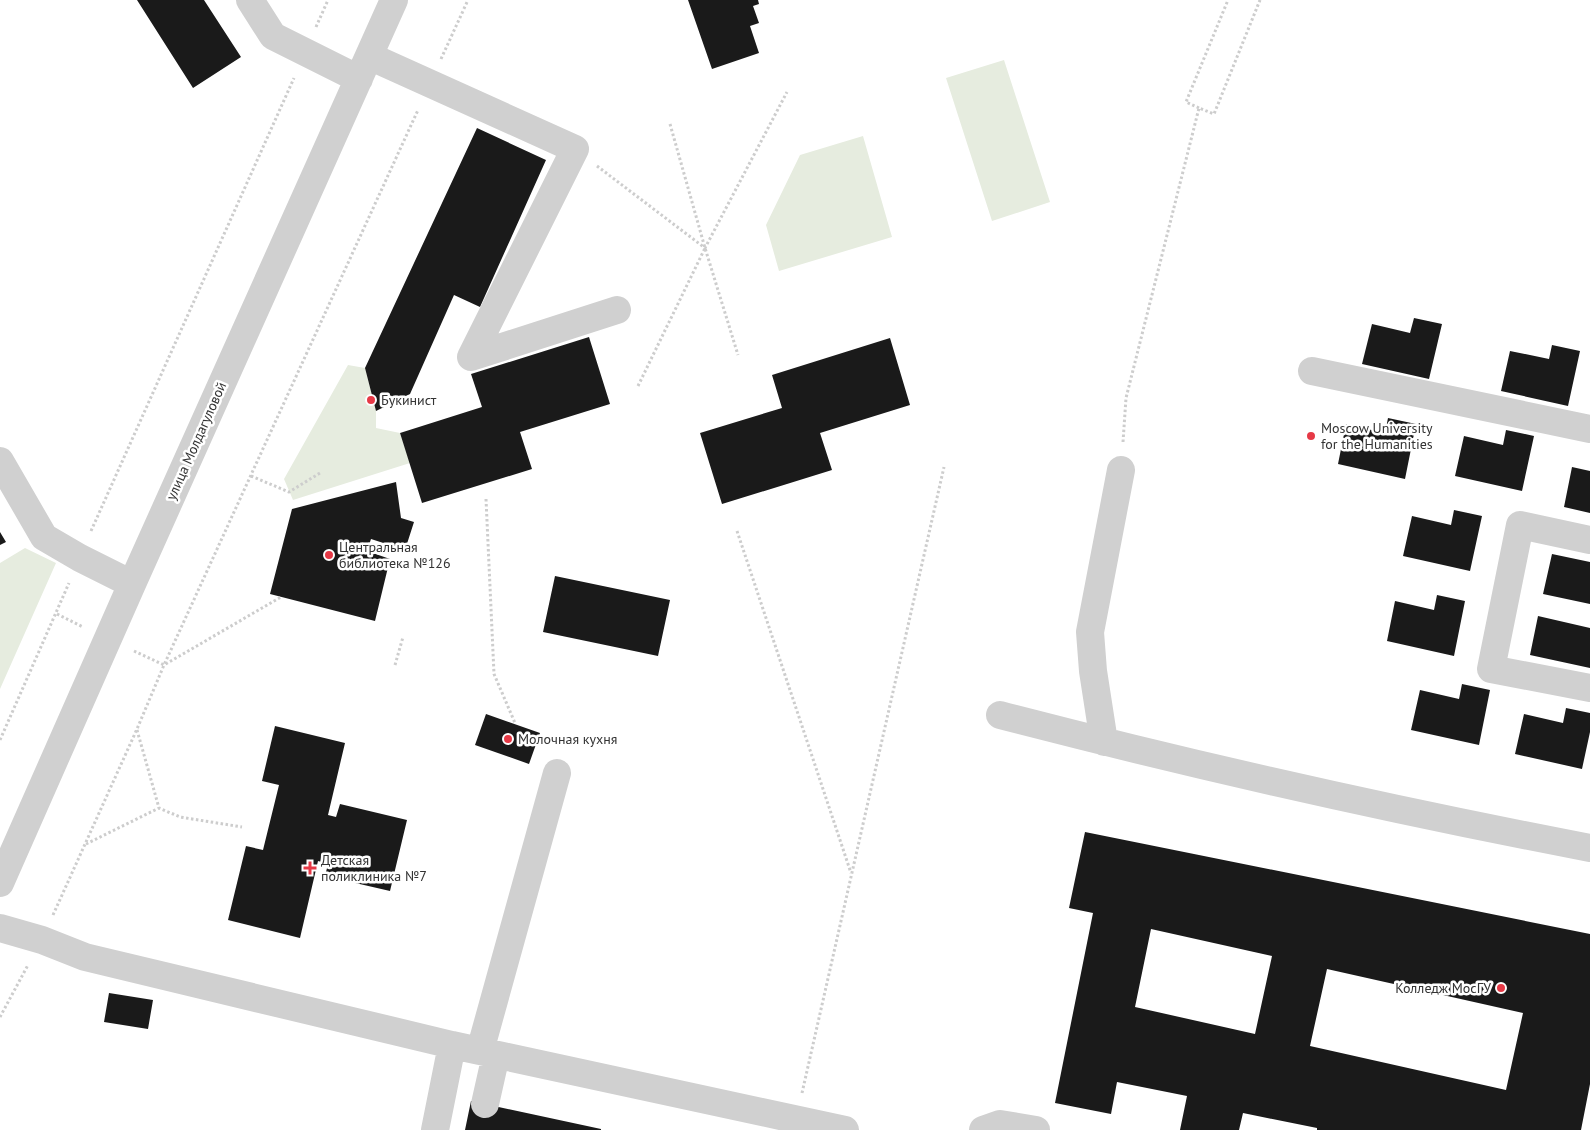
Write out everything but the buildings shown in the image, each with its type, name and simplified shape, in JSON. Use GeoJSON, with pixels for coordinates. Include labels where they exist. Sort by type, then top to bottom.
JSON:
{"type":"FeatureCollection","features":[{"type":"Feature","properties":{"kind":"street"},"geometry":{"type":"LineString","coordinates":[[250,0],[273,36],[305,52],[430,83],[575,149],[471,358],[617,310]]}},
{"type":"Feature","properties":{"kind":"street","name":"улица Молдагуловой"},"geometry":{"type":"LineString","coordinates":[[0,883],[394,0]]}},
{"type":"Feature","properties":{"kind":"street"},"geometry":{"type":"LineString","coordinates":[[1312,371],[1590,429]]}},
{"type":"Feature","properties":{"kind":"street"},"geometry":{"type":"LineString","coordinates":[[0,461],[44,537],[80,558],[132,584]]}},
{"type":"Feature","properties":{"kind":"street"},"geometry":{"type":"LineString","coordinates":[[1104,742],[1093,671],[1090,632],[1121,470]]}},
{"type":"Feature","properties":{"kind":"street"},"geometry":{"type":"LineString","coordinates":[[1590,540],[1520,525],[1491,669],[1590,688]]}},
{"type":"Feature","properties":{"kind":"street"},"geometry":{"type":"LineString","coordinates":[[1000,715],[1104,742],[1444,820],[1590,848]]}},
{"type":"Feature","properties":{"kind":"street"},"geometry":{"type":"LineString","coordinates":[[485,1104],[488,1053],[557,773]]}},
{"type":"Feature","properties":{"kind":"street"},"geometry":{"type":"LineString","coordinates":[[0,928],[42,940],[85,957],[452,1045],[845,1130]]}},
{"type":"Feature","properties":{"kind":"street"},"geometry":{"type":"LineString","coordinates":[[435,1130],[452,1045]]}},
{"type":"Feature","properties":{"kind":"street"},"geometry":{"type":"LineString","coordinates":[[983,1130],[1000,1124],[1036,1130]]}},
{"type":"Feature","properties":{"kind":"path"},"geometry":{"type":"LineString","coordinates":[[0,740],[328,0]]}},
{"type":"Feature","properties":{"kind":"path"},"geometry":{"type":"LineString","coordinates":[[0,1017],[42,940],[164,665],[468,0]]}},
{"type":"Feature","properties":{"kind":"path"},"geometry":{"type":"LineString","coordinates":[[1228,0],[1186,102],[1214,114],[1260,0]]}},
{"type":"Feature","properties":{"kind":"path"},"geometry":{"type":"LineString","coordinates":[[638,386],[705,248],[786,92]]}},
{"type":"Feature","properties":{"kind":"path"},"geometry":{"type":"LineString","coordinates":[[1121,470],[1126,398],[1199,108]]}},
{"type":"Feature","properties":{"kind":"path"},"geometry":{"type":"LineString","coordinates":[[670,124],[738,355]]}},
{"type":"Feature","properties":{"kind":"path"},"geometry":{"type":"LineString","coordinates":[[575,149],[705,248]]}},
{"type":"Feature","properties":{"kind":"path"},"geometry":{"type":"LineString","coordinates":[[796,1120],[944,467]]}},
{"type":"Feature","properties":{"kind":"path"},"geometry":{"type":"LineString","coordinates":[[251,476],[289,492],[320,473]]}},
{"type":"Feature","properties":{"kind":"path"},"geometry":{"type":"LineString","coordinates":[[486,500],[494,674],[515,723]]}},
{"type":"Feature","properties":{"kind":"path"},"geometry":{"type":"LineString","coordinates":[[737,531],[852,874]]}},
{"type":"Feature","properties":{"kind":"path"},"geometry":{"type":"LineString","coordinates":[[164,665],[281,597]]}},
{"type":"Feature","properties":{"kind":"path"},"geometry":{"type":"LineString","coordinates":[[395,664],[403,637]]}},
{"type":"Feature","properties":{"kind":"path"},"geometry":{"type":"LineString","coordinates":[[137,729],[159,808]]}},
{"type":"Feature","properties":{"kind":"path"},"geometry":{"type":"LineString","coordinates":[[84,845],[159,808],[180,817],[242,827]]}},
{"type":"Feature","properties":{"kind":"shaded area"},"geometry":{"type":"Polygon","coordinates":[[[1004,60],[1050,202],[992,221],[946,78],[1004,60]]]}},
{"type":"Feature","properties":{"kind":"shaded area"},"geometry":{"type":"Polygon","coordinates":[[[863,136],[892,237],[779,271],[766,225],[800,155],[863,136]]]}},
{"type":"Feature","properties":{"kind":"shaded area"},"geometry":{"type":"Polygon","coordinates":[[[348,365],[365,368],[376,411],[376,428],[400,433],[410,463],[293,500],[284,479],[348,365]]]}},
{"type":"Feature","properties":{"kind":"shaded area"},"geometry":{"type":"Polygon","coordinates":[[[25,548],[56,563],[0,689],[0,563],[25,548]]]}},
{"type":"Feature","properties":{"kind":"place","name":"Букинист"},"geometry":{"type":"Point","coordinates":[371,400]}},
{"type":"Feature","properties":{"kind":"place","name":"Moscow University for the Humanities"},"geometry":{"type":"Point","coordinates":[1311,436]}},
{"type":"Feature","properties":{"kind":"place","name":"Центральная библиотека №126"},"geometry":{"type":"Point","coordinates":[329,555]}},
{"type":"Feature","properties":{"kind":"place","name":"Молочная кухня"},"geometry":{"type":"Point","coordinates":[508,739]}},
{"type":"Feature","properties":{"kind":"place","name":"Детская поликлиника №7"},"geometry":{"type":"Point","coordinates":[310,868]}},
{"type":"Feature","properties":{"kind":"place","name":"Колледж МосГУ"},"geometry":{"type":"Point","coordinates":[1501,988]}}]}
